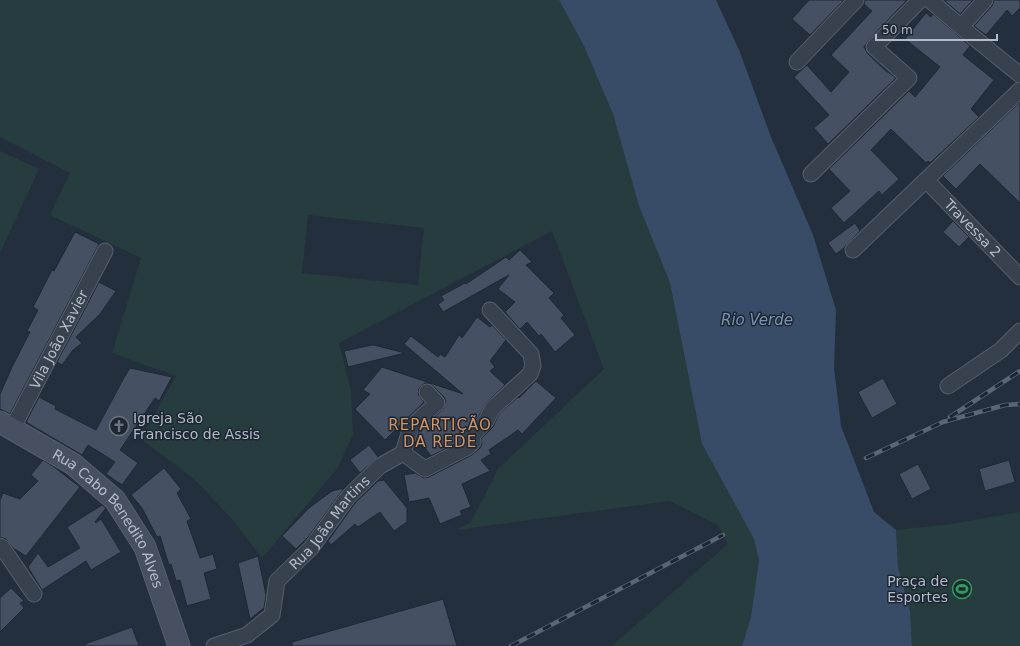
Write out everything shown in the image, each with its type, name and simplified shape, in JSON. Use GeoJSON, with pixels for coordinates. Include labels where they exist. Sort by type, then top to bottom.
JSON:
{"type":"FeatureCollection","features":[{"type":"Feature","properties":{"kind":"main road","name":"Rua Cabo Benedito Alves"},"geometry":{"type":"LineString","coordinates":[[6,425],[73,464],[115,500],[145,547],[179,646]]}},
{"type":"Feature","properties":{"kind":"street"},"geometry":{"type":"LineString","coordinates":[[797,62],[856,0]]}},
{"type":"Feature","properties":{"kind":"street"},"geometry":{"type":"LineString","coordinates":[[811,174],[909,78],[874,47],[920,0]]}},
{"type":"Feature","properties":{"kind":"street"},"geometry":{"type":"LineString","coordinates":[[930,0],[1020,75]]}},
{"type":"Feature","properties":{"kind":"street"},"geometry":{"type":"LineString","coordinates":[[961,27],[985,0]]}},
{"type":"Feature","properties":{"kind":"street"},"geometry":{"type":"LineString","coordinates":[[853,250],[1020,90]]}},
{"type":"Feature","properties":{"kind":"street","name":"Travessa 2"},"geometry":{"type":"LineString","coordinates":[[926,180],[1020,277]]}},
{"type":"Feature","properties":{"kind":"street","name":"Vila João Xavier"},"geometry":{"type":"LineString","coordinates":[[6,425],[105,251]]}},
{"type":"Feature","properties":{"kind":"street"},"geometry":{"type":"LineString","coordinates":[[427,392],[437,402],[412,427],[403,453],[425,469],[468,447],[473,442],[471,437],[486,421],[492,409],[530,374],[533,366],[531,354],[490,310]]}},
{"type":"Feature","properties":{"kind":"street"},"geometry":{"type":"LineString","coordinates":[[948,386],[1001,350],[1020,332]]}},
{"type":"Feature","properties":{"kind":"street","name":"Rua João Martins"},"geometry":{"type":"LineString","coordinates":[[214,646],[247,635],[272,615],[277,581],[311,548],[348,496],[380,466],[403,453]]}},
{"type":"Feature","properties":{"kind":"street"},"geometry":{"type":"LineString","coordinates":[[0,546],[34,594]]}},
{"type":"Feature","properties":{"kind":"green space"},"geometry":{"type":"Polygon","coordinates":[[[0,0],[559,0],[584,46],[613,114],[639,206],[670,283],[702,444],[754,539],[759,560],[751,617],[742,646],[612,646],[728,544],[718,525],[669,501],[456,530],[471,522],[498,469],[604,369],[552,231],[339,343],[351,390],[353,434],[337,469],[262,558],[232,519],[193,478],[141,439],[176,376],[112,353],[141,258],[50,215],[70,173],[0,137],[0,0]],[[308,215],[302,273],[418,285],[424,228],[308,215]]]}},
{"type":"Feature","properties":{"kind":"green space"},"geometry":{"type":"Polygon","coordinates":[[[0,151],[39,169],[0,253],[0,151]]]}},
{"type":"Feature","properties":{"kind":"green space","name":"Praça de Esportes"},"geometry":{"type":"Polygon","coordinates":[[[1020,512],[1020,646],[912,646],[910,611],[898,567],[896,530],[951,524],[1020,512]]]}},
{"type":"Feature","properties":{"kind":"water","name":"Rio Verde"},"geometry":{"type":"Polygon","coordinates":[[[559,0],[716,0],[739,50],[771,137],[813,235],[836,310],[834,368],[841,426],[874,512],[896,530],[898,567],[910,611],[912,646],[742,646],[751,617],[759,560],[754,539],[702,444],[670,283],[639,206],[613,114],[584,46],[559,0]]]}},
{"type":"Feature","properties":{"kind":"building"},"geometry":{"type":"Polygon","coordinates":[[[809,0],[844,0],[810,35],[792,19],[809,0]]]}},
{"type":"Feature","properties":{"kind":"building"},"geometry":{"type":"Polygon","coordinates":[[[865,0],[907,0],[864,47],[868,54],[887,72],[896,78],[828,144],[814,128],[829,115],[794,77],[807,65],[831,92],[849,72],[831,55],[872,11],[864,4],[865,0]]]}},
{"type":"Feature","properties":{"kind":"building"},"geometry":{"type":"Polygon","coordinates":[[[973,0],[960,14],[945,1],[973,0]]]}},
{"type":"Feature","properties":{"kind":"building"},"geometry":{"type":"Polygon","coordinates":[[[994,0],[1020,0],[1020,8],[1012,16],[1007,10],[986,35],[974,26],[992,6],[994,0]]]}},
{"type":"Feature","properties":{"kind":"building"},"geometry":{"type":"Polygon","coordinates":[[[926,13],[931,17],[933,14],[970,46],[963,55],[994,80],[971,109],[979,117],[930,163],[928,161],[926,163],[891,129],[871,150],[899,179],[882,195],[879,191],[844,223],[831,208],[850,191],[829,169],[909,91],[915,97],[940,67],[905,39],[926,13]]]}},
{"type":"Feature","properties":{"kind":"building"},"geometry":{"type":"Polygon","coordinates":[[[1020,102],[1020,203],[980,164],[956,189],[943,176],[1020,102]]]}},
{"type":"Feature","properties":{"kind":"building"},"geometry":{"type":"Polygon","coordinates":[[[953,221],[969,237],[959,247],[943,232],[953,221]]]}},
{"type":"Feature","properties":{"kind":"building"},"geometry":{"type":"Polygon","coordinates":[[[855,223],[860,231],[844,248],[836,254],[828,243],[855,223]]]}},
{"type":"Feature","properties":{"kind":"building"},"geometry":{"type":"Polygon","coordinates":[[[75,232],[99,244],[10,414],[0,409],[0,394],[30,332],[27,331],[38,310],[33,307],[52,270],[54,271],[75,232]]]}},
{"type":"Feature","properties":{"kind":"building"},"geometry":{"type":"Polygon","coordinates":[[[520,250],[532,262],[526,265],[554,293],[549,298],[564,315],[561,318],[575,335],[555,352],[541,334],[539,336],[527,322],[520,329],[505,312],[515,302],[498,289],[509,275],[443,312],[438,304],[444,300],[441,296],[465,283],[466,284],[506,257],[509,260],[520,250]]]}},
{"type":"Feature","properties":{"kind":"building"},"geometry":{"type":"Polygon","coordinates":[[[99,282],[116,291],[100,314],[76,337],[82,343],[73,350],[62,365],[57,362],[99,282]]]}},
{"type":"Feature","properties":{"kind":"building"},"geometry":{"type":"Polygon","coordinates":[[[477,317],[490,327],[492,325],[506,340],[490,361],[495,367],[490,371],[505,385],[486,403],[479,416],[464,431],[462,435],[463,440],[431,456],[417,437],[419,432],[443,409],[446,401],[433,386],[429,383],[425,383],[419,389],[418,394],[424,402],[385,440],[355,409],[370,394],[363,390],[382,367],[463,394],[404,344],[411,336],[438,357],[440,354],[445,357],[459,335],[462,338],[477,317]]]}},
{"type":"Feature","properties":{"kind":"building"},"geometry":{"type":"Polygon","coordinates":[[[372,345],[405,353],[348,367],[344,351],[372,345]]]}},
{"type":"Feature","properties":{"kind":"building"},"geometry":{"type":"Polygon","coordinates":[[[130,368],[172,377],[159,401],[155,398],[120,450],[138,463],[122,485],[106,474],[115,462],[88,445],[82,455],[26,422],[39,397],[56,406],[55,409],[96,430],[130,368]]]}},
{"type":"Feature","properties":{"kind":"building"},"geometry":{"type":"Polygon","coordinates":[[[883,378],[897,404],[872,418],[858,392],[883,378]]]}},
{"type":"Feature","properties":{"kind":"building"},"geometry":{"type":"Polygon","coordinates":[[[536,381],[556,398],[522,434],[518,430],[489,450],[491,454],[481,460],[490,471],[462,484],[471,507],[460,511],[462,515],[440,524],[429,498],[409,502],[404,475],[415,473],[424,478],[429,477],[472,455],[480,448],[482,444],[481,439],[493,427],[499,414],[518,397],[519,398],[536,381]]]}},
{"type":"Feature","properties":{"kind":"building"},"geometry":{"type":"Polygon","coordinates":[[[369,445],[378,457],[360,473],[350,460],[369,445]]]}},
{"type":"Feature","properties":{"kind":"building"},"geometry":{"type":"Polygon","coordinates":[[[43,460],[80,487],[26,556],[13,548],[6,539],[0,537],[0,500],[3,493],[20,499],[38,481],[31,475],[43,460]]]}},
{"type":"Feature","properties":{"kind":"building"},"geometry":{"type":"Polygon","coordinates":[[[1009,460],[1015,482],[985,491],[979,469],[1009,460]]]}},
{"type":"Feature","properties":{"kind":"building"},"geometry":{"type":"Polygon","coordinates":[[[918,464],[931,489],[912,499],[899,474],[918,464]]]}},
{"type":"Feature","properties":{"kind":"building"},"geometry":{"type":"Polygon","coordinates":[[[164,468],[181,489],[177,493],[191,519],[187,521],[200,558],[213,554],[217,569],[204,573],[211,599],[187,606],[180,580],[176,581],[171,564],[169,565],[160,536],[157,537],[142,508],[131,495],[164,468]]]}},
{"type":"Feature","properties":{"kind":"building"},"geometry":{"type":"Polygon","coordinates":[[[384,480],[407,508],[407,522],[394,531],[380,512],[358,527],[355,524],[331,545],[328,541],[355,503],[378,481],[384,480]]]}},
{"type":"Feature","properties":{"kind":"building"},"geometry":{"type":"Polygon","coordinates":[[[344,488],[309,536],[296,549],[282,536],[309,508],[332,491],[344,488]]]}},
{"type":"Feature","properties":{"kind":"building"},"geometry":{"type":"Polygon","coordinates":[[[102,505],[106,508],[95,522],[96,523],[101,519],[121,552],[91,570],[86,561],[42,590],[28,567],[38,553],[48,567],[80,548],[67,527],[102,505]]]}},
{"type":"Feature","properties":{"kind":"building"},"geometry":{"type":"Polygon","coordinates":[[[258,556],[266,595],[264,608],[250,619],[238,563],[258,556]]]}},
{"type":"Feature","properties":{"kind":"building"},"geometry":{"type":"Polygon","coordinates":[[[11,588],[24,601],[20,603],[24,608],[0,632],[0,598],[11,588]]]}},
{"type":"Feature","properties":{"kind":"building"},"geometry":{"type":"Polygon","coordinates":[[[443,599],[457,646],[292,646],[292,642],[443,599]]]}},
{"type":"Feature","properties":{"kind":"building"},"geometry":{"type":"Polygon","coordinates":[[[132,627],[139,646],[85,646],[85,644],[132,627]]]}},
{"type":"Feature","properties":{"kind":"railway"},"geometry":{"type":"LineString","coordinates":[[950,417],[1020,371]]}},
{"type":"Feature","properties":{"kind":"railway"},"geometry":{"type":"LineString","coordinates":[[866,458],[943,422],[1005,405],[1020,404]]}},
{"type":"Feature","properties":{"kind":"railway"},"geometry":{"type":"LineString","coordinates":[[511,646],[723,535]]}},
{"type":"Feature","properties":{"kind":"place","name":"Igreja São Francisco de Assis"},"geometry":{"type":"Point","coordinates":[119,426]}},
{"type":"Feature","properties":{"kind":"place","name":"Praça de Esportes"},"geometry":{"type":"Point","coordinates":[962,589]}},
{"type":"Feature","properties":{"kind":"district","name":"REPARTIÇÃO DA REDE"},"geometry":{"type":"Point","coordinates":[440,434]}}]}
